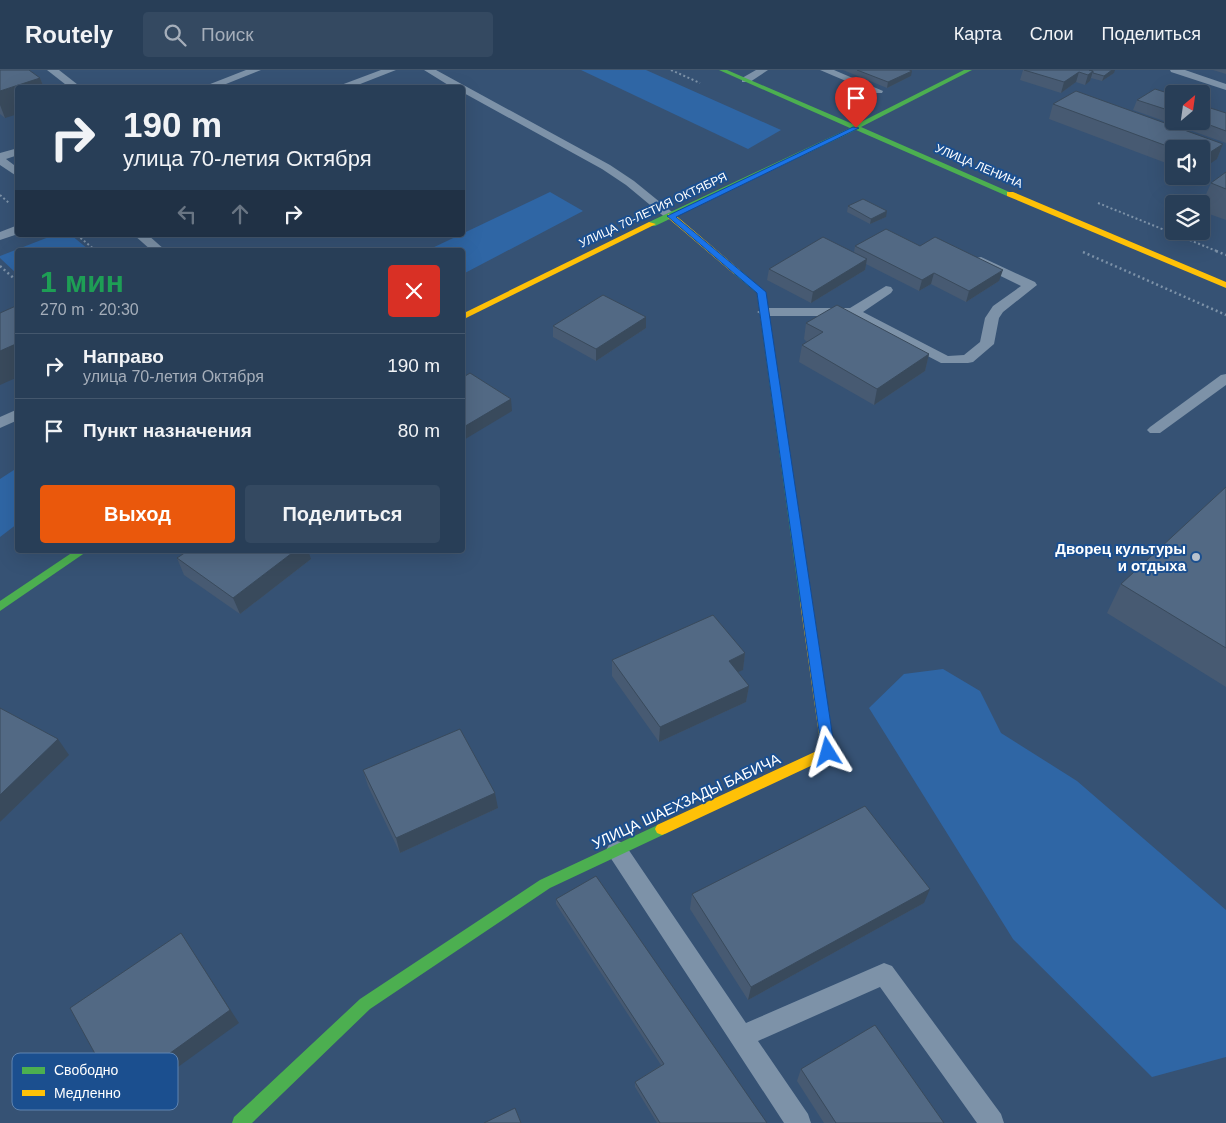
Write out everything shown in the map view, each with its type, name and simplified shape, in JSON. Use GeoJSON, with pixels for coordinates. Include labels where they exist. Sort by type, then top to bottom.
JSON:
{"type":"FeatureCollection","features":[{"type":"Feature","properties":{"kind":"main road","name":"УЛИЦА ЛЕНИНА"},"geometry":{"type":"LineString","coordinates":[[722,70],[1226,284]]}},
{"type":"Feature","properties":{"kind":"main road","name":"УЛИЦА 70-ЛЕТИЯ ОКТЯБРЯ"},"geometry":{"type":"LineString","coordinates":[[465,316],[530,282],[856,128],[969,70]]}},
{"type":"Feature","properties":{"kind":"main road","name":"УЛИЦА ШАЕХЗАДЫ БАБИЧА"},"geometry":{"type":"LineString","coordinates":[[240,1123],[365,1004],[545,884],[828,752],[761,292],[671,216]]}},
{"type":"Feature","properties":{"kind":"main road"},"geometry":{"type":"LineString","coordinates":[[0,607],[80,553]]}},
{"type":"Feature","properties":{"kind":"lane"},"geometry":{"type":"LineString","coordinates":[[52,70],[73,85]]}},
{"type":"Feature","properties":{"kind":"lane"},"geometry":{"type":"LineString","coordinates":[[347,85],[391,70]]}},
{"type":"Feature","properties":{"kind":"lane"},"geometry":{"type":"LineString","coordinates":[[430,70],[457,85]]}},
{"type":"Feature","properties":{"kind":"lane"},"geometry":{"type":"LineString","coordinates":[[746,80],[763,70]]}},
{"type":"Feature","properties":{"kind":"lane"},"geometry":{"type":"LineString","coordinates":[[825,70],[878,91]]}},
{"type":"Feature","properties":{"kind":"lane"},"geometry":{"type":"LineString","coordinates":[[1174,70],[1226,87]]}},
{"type":"Feature","properties":{"kind":"lane"},"geometry":{"type":"LineString","coordinates":[[213,85],[249,71]]}},
{"type":"Feature","properties":{"kind":"lane"},"geometry":{"type":"LineString","coordinates":[[465,90],[606,167],[630,183],[671,216]]}},
{"type":"Feature","properties":{"kind":"lane"},"geometry":{"type":"LineString","coordinates":[[15,152],[0,158],[15,171]]}},
{"type":"Feature","properties":{"kind":"lane"},"geometry":{"type":"LineString","coordinates":[[0,236],[15,230]]}},
{"type":"Feature","properties":{"kind":"lane"},"geometry":{"type":"LineString","coordinates":[[143,237],[156,248]]}},
{"type":"Feature","properties":{"kind":"lane"},"geometry":{"type":"LineString","coordinates":[[764,312],[853,312],[946,360],[968,359],[987,344],[992,318],[998,309],[1030,285],[979,260]]}},
{"type":"Feature","properties":{"kind":"lane"},"geometry":{"type":"LineString","coordinates":[[853,312],[886,290]]}},
{"type":"Feature","properties":{"kind":"lane"},"geometry":{"type":"LineString","coordinates":[[1155,430],[1226,378]]}},
{"type":"Feature","properties":{"kind":"lane"},"geometry":{"type":"LineString","coordinates":[[0,423],[15,416]]}},
{"type":"Feature","properties":{"kind":"lane"},"geometry":{"type":"LineString","coordinates":[[617,850],[799,1123]]}},
{"type":"Feature","properties":{"kind":"lane"},"geometry":{"type":"LineString","coordinates":[[741,1037],[884,974],[992,1123]]}},
{"type":"Feature","properties":{"kind":"path"},"geometry":{"type":"LineString","coordinates":[[0,195],[9,203]]}},
{"type":"Feature","properties":{"kind":"path"},"geometry":{"type":"LineString","coordinates":[[79,237],[93,248]]}},
{"type":"Feature","properties":{"kind":"path"},"geometry":{"type":"LineString","coordinates":[[0,266],[15,278]]}},
{"type":"Feature","properties":{"kind":"shaded area"},"geometry":{"type":"Polygon","coordinates":[[[581,70],[646,70],[781,130],[748,149],[581,70]]]}},
{"type":"Feature","properties":{"kind":"shaded area"},"geometry":{"type":"Polygon","coordinates":[[[550,192],[583,211],[465,273],[465,248],[432,248],[455,237],[465,237],[465,232],[550,192]]]}},
{"type":"Feature","properties":{"kind":"shaded area"},"geometry":{"type":"Polygon","coordinates":[[[49,237],[73,237],[87,248],[21,248],[49,237]]]}},
{"type":"Feature","properties":{"kind":"shaded area"},"geometry":{"type":"Polygon","coordinates":[[[15,250],[15,272],[0,258],[0,256],[15,250]]]}},
{"type":"Feature","properties":{"kind":"shaded area"},"geometry":{"type":"Polygon","coordinates":[[[15,469],[15,526],[0,537],[0,479],[15,469]]]}},
{"type":"Feature","properties":{"kind":"shaded area"},"geometry":{"type":"Polygon","coordinates":[[[943,669],[980,691],[1001,733],[1077,781],[1226,910],[1226,1057],[1152,1077],[1013,939],[869,708],[904,674],[943,669]]]}},
{"type":"Feature","properties":{"kind":"building"},"geometry":{"type":"Polygon","coordinates":[[[0,70],[29,70],[40,78],[15,85],[0,91],[0,70]]]}},
{"type":"Feature","properties":{"kind":"building"},"geometry":{"type":"Polygon","coordinates":[[[857,70],[909,70],[912,71],[888,82],[857,70]]]}},
{"type":"Feature","properties":{"kind":"building"},"geometry":{"type":"Polygon","coordinates":[[[1024,70],[1093,71],[1088,75],[1079,72],[1064,82],[1024,70]]]}},
{"type":"Feature","properties":{"kind":"building"},"geometry":{"type":"Polygon","coordinates":[[[1089,70],[1112,70],[1104,76],[1089,70]]]}},
{"type":"Feature","properties":{"kind":"building"},"geometry":{"type":"Polygon","coordinates":[[[1155,89],[1165,92],[1165,109],[1137,100],[1155,89]]]}},
{"type":"Feature","properties":{"kind":"building"},"geometry":{"type":"Polygon","coordinates":[[[1076,91],[1165,123],[1165,130],[1184,130],[1223,144],[1210,152],[1210,140],[1165,140],[1165,145],[1053,104],[1076,91]]]}},
{"type":"Feature","properties":{"kind":"building"},"geometry":{"type":"Polygon","coordinates":[[[1210,108],[1226,113],[1226,131],[1210,125],[1210,108]]]}},
{"type":"Feature","properties":{"kind":"building"},"geometry":{"type":"Polygon","coordinates":[[[1226,172],[1226,189],[1211,183],[1226,172]]]}},
{"type":"Feature","properties":{"kind":"building"},"geometry":{"type":"Polygon","coordinates":[[[863,199],[887,211],[871,219],[848,206],[863,199]]]}},
{"type":"Feature","properties":{"kind":"building"},"geometry":{"type":"Polygon","coordinates":[[[886,229],[920,246],[935,237],[1003,270],[969,291],[934,273],[922,280],[855,246],[886,229]]]}},
{"type":"Feature","properties":{"kind":"building"},"geometry":{"type":"Polygon","coordinates":[[[823,237],[867,259],[813,292],[769,269],[823,237]]]}},
{"type":"Feature","properties":{"kind":"building"},"geometry":{"type":"Polygon","coordinates":[[[603,295],[646,317],[596,349],[553,326],[603,295]]]}},
{"type":"Feature","properties":{"kind":"building"},"geometry":{"type":"Polygon","coordinates":[[[837,305],[929,354],[877,389],[802,345],[823,332],[806,323],[837,305]]]}},
{"type":"Feature","properties":{"kind":"building"},"geometry":{"type":"Polygon","coordinates":[[[15,306],[15,344],[0,351],[0,313],[15,306]]]}},
{"type":"Feature","properties":{"kind":"building"},"geometry":{"type":"Polygon","coordinates":[[[470,373],[511,399],[465,426],[465,376],[470,373]]]}},
{"type":"Feature","properties":{"kind":"building","name":"Дворец культуры и отдыха"},"geometry":{"type":"Polygon","coordinates":[[[1226,487],[1226,648],[1121,584],[1226,487]]]}},
{"type":"Feature","properties":{"kind":"building"},"geometry":{"type":"Polygon","coordinates":[[[184,553],[292,553],[233,598],[177,558],[184,553]]]}},
{"type":"Feature","properties":{"kind":"building"},"geometry":{"type":"Polygon","coordinates":[[[713,615],[745,653],[729,661],[749,686],[660,727],[612,660],[713,615]]]}},
{"type":"Feature","properties":{"kind":"building"},"geometry":{"type":"Polygon","coordinates":[[[0,708],[58,739],[0,795],[0,708]]]}},
{"type":"Feature","properties":{"kind":"building"},"geometry":{"type":"Polygon","coordinates":[[[460,729],[495,793],[396,838],[363,770],[460,729]]]}},
{"type":"Feature","properties":{"kind":"building"},"geometry":{"type":"Polygon","coordinates":[[[865,806],[930,889],[751,987],[692,894],[865,806]]]}},
{"type":"Feature","properties":{"kind":"building"},"geometry":{"type":"Polygon","coordinates":[[[596,876],[767,1123],[660,1123],[635,1082],[664,1064],[556,899],[596,876]]]}},
{"type":"Feature","properties":{"kind":"building"},"geometry":{"type":"Polygon","coordinates":[[[181,933],[230,1010],[170,1053],[95,1053],[70,1008],[181,933]]]}},
{"type":"Feature","properties":{"kind":"building"},"geometry":{"type":"Polygon","coordinates":[[[875,1025],[944,1123],[836,1123],[801,1069],[875,1025]]]}},
{"type":"Feature","properties":{"kind":"building"},"geometry":{"type":"Polygon","coordinates":[[[515,1108],[521,1123],[484,1123],[515,1108]]]}},
{"type":"Feature","properties":{"kind":"traffic: fast"},"geometry":{"type":"LineString","coordinates":[[722,70],[1010,194]]}},
{"type":"Feature","properties":{"kind":"traffic: fast"},"geometry":{"type":"LineString","coordinates":[[652,224],[843,134],[969,70]]}},
{"type":"Feature","properties":{"kind":"traffic: fast"},"geometry":{"type":"LineString","coordinates":[[737,272],[761,292],[806,602]]}},
{"type":"Feature","properties":{"kind":"traffic: fast"},"geometry":{"type":"LineString","coordinates":[[0,607],[80,553]]}},
{"type":"Feature","properties":{"kind":"traffic: fast"},"geometry":{"type":"LineString","coordinates":[[240,1123],[365,1004],[545,884],[662,829]]}},
{"type":"Feature","properties":{"kind":"traffic: slow"},"geometry":{"type":"LineString","coordinates":[[1010,194],[1226,285]]}},
{"type":"Feature","properties":{"kind":"traffic: slow"},"geometry":{"type":"LineString","coordinates":[[671,216],[737,272]]}},
{"type":"Feature","properties":{"kind":"traffic: slow"},"geometry":{"type":"LineString","coordinates":[[465,317],[652,224]]}},
{"type":"Feature","properties":{"kind":"traffic: slow"},"geometry":{"type":"LineString","coordinates":[[662,829],[828,752],[806,602]]}},
{"type":"Feature","properties":{"kind":"place","name":"Дворец культуры и отдыха"},"geometry":{"type":"Point","coordinates":[1196,557]}},
{"type":"Feature","properties":{"kind":"route"},"geometry":{"type":"LineString","coordinates":[[828,752],[761,292],[671,216],[856,128]]}}]}
